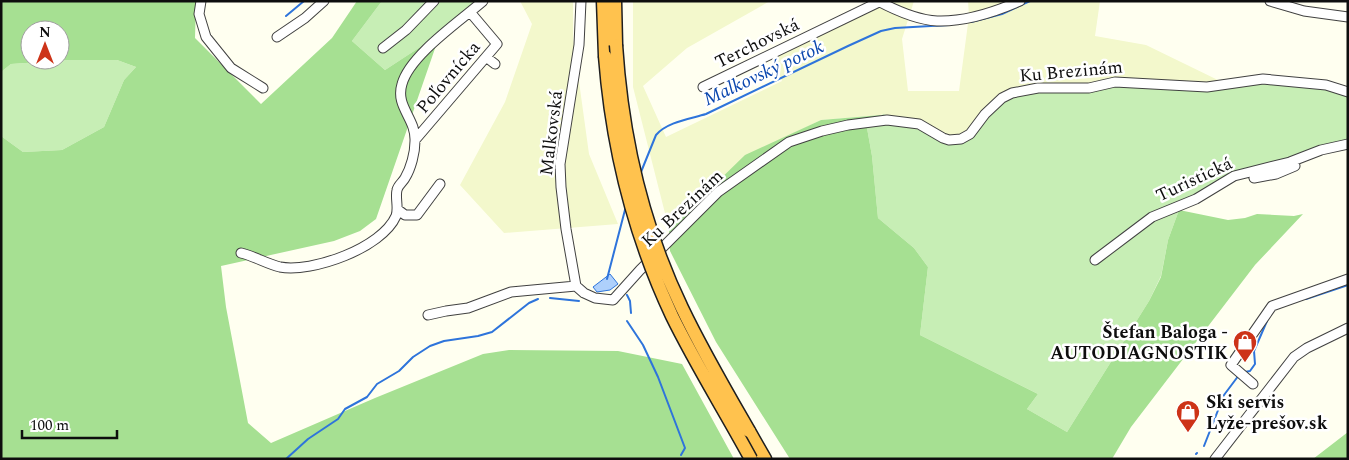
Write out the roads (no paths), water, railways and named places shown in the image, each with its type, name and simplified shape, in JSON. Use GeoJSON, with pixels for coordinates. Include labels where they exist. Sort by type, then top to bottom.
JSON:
{"type":"FeatureCollection","features":[{"type":"Feature","properties":{"kind":"highway"},"geometry":{"type":"LineString","coordinates":[[603,1],[605,56],[610,107],[618,155],[635,222],[659,286],[688,348],[751,459]]}},
{"type":"Feature","properties":{"kind":"highway"},"geometry":{"type":"LineString","coordinates":[[615,1],[616,45],[621,99],[629,149],[640,198],[654,242],[694,332],[765,459]]}},
{"type":"Feature","properties":{"kind":"street"},"geometry":{"type":"LineString","coordinates":[[201,1],[199,14],[206,37],[231,68],[263,88]]}},
{"type":"Feature","properties":{"kind":"street"},"geometry":{"type":"LineString","coordinates":[[277,37],[305,18],[324,1]]}},
{"type":"Feature","properties":{"kind":"street"},"geometry":{"type":"LineString","coordinates":[[383,48],[411,25],[434,1]]}},
{"type":"Feature","properties":{"kind":"street"},"geometry":{"type":"LineString","coordinates":[[241,253],[279,267],[301,268],[345,256],[385,232],[397,214],[397,189],[408,170],[415,140],[415,132],[410,118],[401,103],[401,86],[417,57],[483,1]]}},
{"type":"Feature","properties":{"kind":"street","name":"Malkovská"},"geometry":{"type":"LineString","coordinates":[[576,286],[566,229],[560,164],[579,45],[581,1]]}},
{"type":"Feature","properties":{"kind":"street","name":"Terchovská"},"geometry":{"type":"LineString","coordinates":[[703,87],[879,2],[921,18],[937,21],[984,14],[1020,1]]}},
{"type":"Feature","properties":{"kind":"street"},"geometry":{"type":"LineString","coordinates":[[1270,1],[1304,11],[1348,17]]}},
{"type":"Feature","properties":{"kind":"street","name":"Poľovnícka"},"geometry":{"type":"LineString","coordinates":[[415,140],[497,44],[470,12]]}},
{"type":"Feature","properties":{"kind":"street"},"geometry":{"type":"LineString","coordinates":[[486,57],[495,64]]}},
{"type":"Feature","properties":{"kind":"street","name":"Ku Brezinám"},"geometry":{"type":"LineString","coordinates":[[576,286],[584,293],[595,298],[613,300],[640,270],[718,192],[790,142],[848,124],[887,120],[919,124],[943,138],[949,140],[961,139],[970,134],[985,114],[1002,98],[1012,93],[1038,88],[1089,88],[1116,82],[1207,87],[1263,79],[1326,86],[1348,92]]}},
{"type":"Feature","properties":{"kind":"street","name":"Turistická"},"geometry":{"type":"LineString","coordinates":[[1095,260],[1152,217],[1196,198],[1234,176],[1290,162],[1321,150],[1348,144]]}},
{"type":"Feature","properties":{"kind":"street","name":"Turistická"},"geometry":{"type":"LineString","coordinates":[[1254,178],[1276,174],[1328,153],[1348,149]]}},
{"type":"Feature","properties":{"kind":"street"},"geometry":{"type":"LineString","coordinates":[[397,209],[405,215],[417,215],[440,184]]}},
{"type":"Feature","properties":{"kind":"street"},"geometry":{"type":"LineString","coordinates":[[1253,384],[1231,364],[1272,306],[1348,279]]}},
{"type":"Feature","properties":{"kind":"street"},"geometry":{"type":"LineString","coordinates":[[428,316],[446,310],[468,308],[511,292],[576,286]]}},
{"type":"Feature","properties":{"kind":"street"},"geometry":{"type":"LineString","coordinates":[[1215,459],[1294,357],[1307,348],[1348,328]]}},
{"type":"Feature","properties":{"kind":"water"},"geometry":{"type":"Polygon","coordinates":[[[610,274],[618,284],[610,290],[597,292],[593,287],[610,274]]]}},
{"type":"Feature","properties":{"kind":"waterway"},"geometry":{"type":"LineString","coordinates":[[286,16],[304,1]]}},
{"type":"Feature","properties":{"kind":"waterway","name":"Malkovský potok"},"geometry":{"type":"LineString","coordinates":[[971,22],[1002,14],[1030,1]]}},
{"type":"Feature","properties":{"kind":"waterway","name":"Malkovský potok"},"geometry":{"type":"LineString","coordinates":[[641,172],[656,135],[672,124],[706,114],[881,31],[895,28],[949,25]]}},
{"type":"Feature","properties":{"kind":"waterway","name":"Malkovský potok"},"geometry":{"type":"LineString","coordinates":[[607,279],[626,206]]}},
{"type":"Feature","properties":{"kind":"waterway"},"geometry":{"type":"LineString","coordinates":[[1306,299],[1348,285]]}},
{"type":"Feature","properties":{"kind":"waterway"},"geometry":{"type":"LineString","coordinates":[[627,295],[630,301],[631,313]]}},
{"type":"Feature","properties":{"kind":"waterway"},"geometry":{"type":"LineString","coordinates":[[550,298],[579,301]]}},
{"type":"Feature","properties":{"kind":"waterway"},"geometry":{"type":"LineString","coordinates":[[286,459],[308,439],[338,419],[345,409],[367,397],[377,384],[399,371],[413,357],[430,346],[444,341],[492,332],[529,303],[538,299]]}},
{"type":"Feature","properties":{"kind":"waterway"},"geometry":{"type":"LineString","coordinates":[[627,321],[643,345],[658,377],[685,448],[681,455]]}},
{"type":"Feature","properties":{"kind":"waterway"},"geometry":{"type":"LineString","coordinates":[[1245,372],[1250,371],[1255,364],[1254,351],[1267,321]]}},
{"type":"Feature","properties":{"kind":"waterway"},"geometry":{"type":"LineString","coordinates":[[1204,446],[1224,395],[1239,375]]}},
{"type":"Feature","properties":{"kind":"place","name":"Štefan Baloga - AUTODIAGNOSTIK"},"geometry":{"type":"Point","coordinates":[1245,363]}},
{"type":"Feature","properties":{"kind":"place","name":"Ski servis Lyže-prešov.sk"},"geometry":{"type":"Point","coordinates":[1188,433]}}]}
